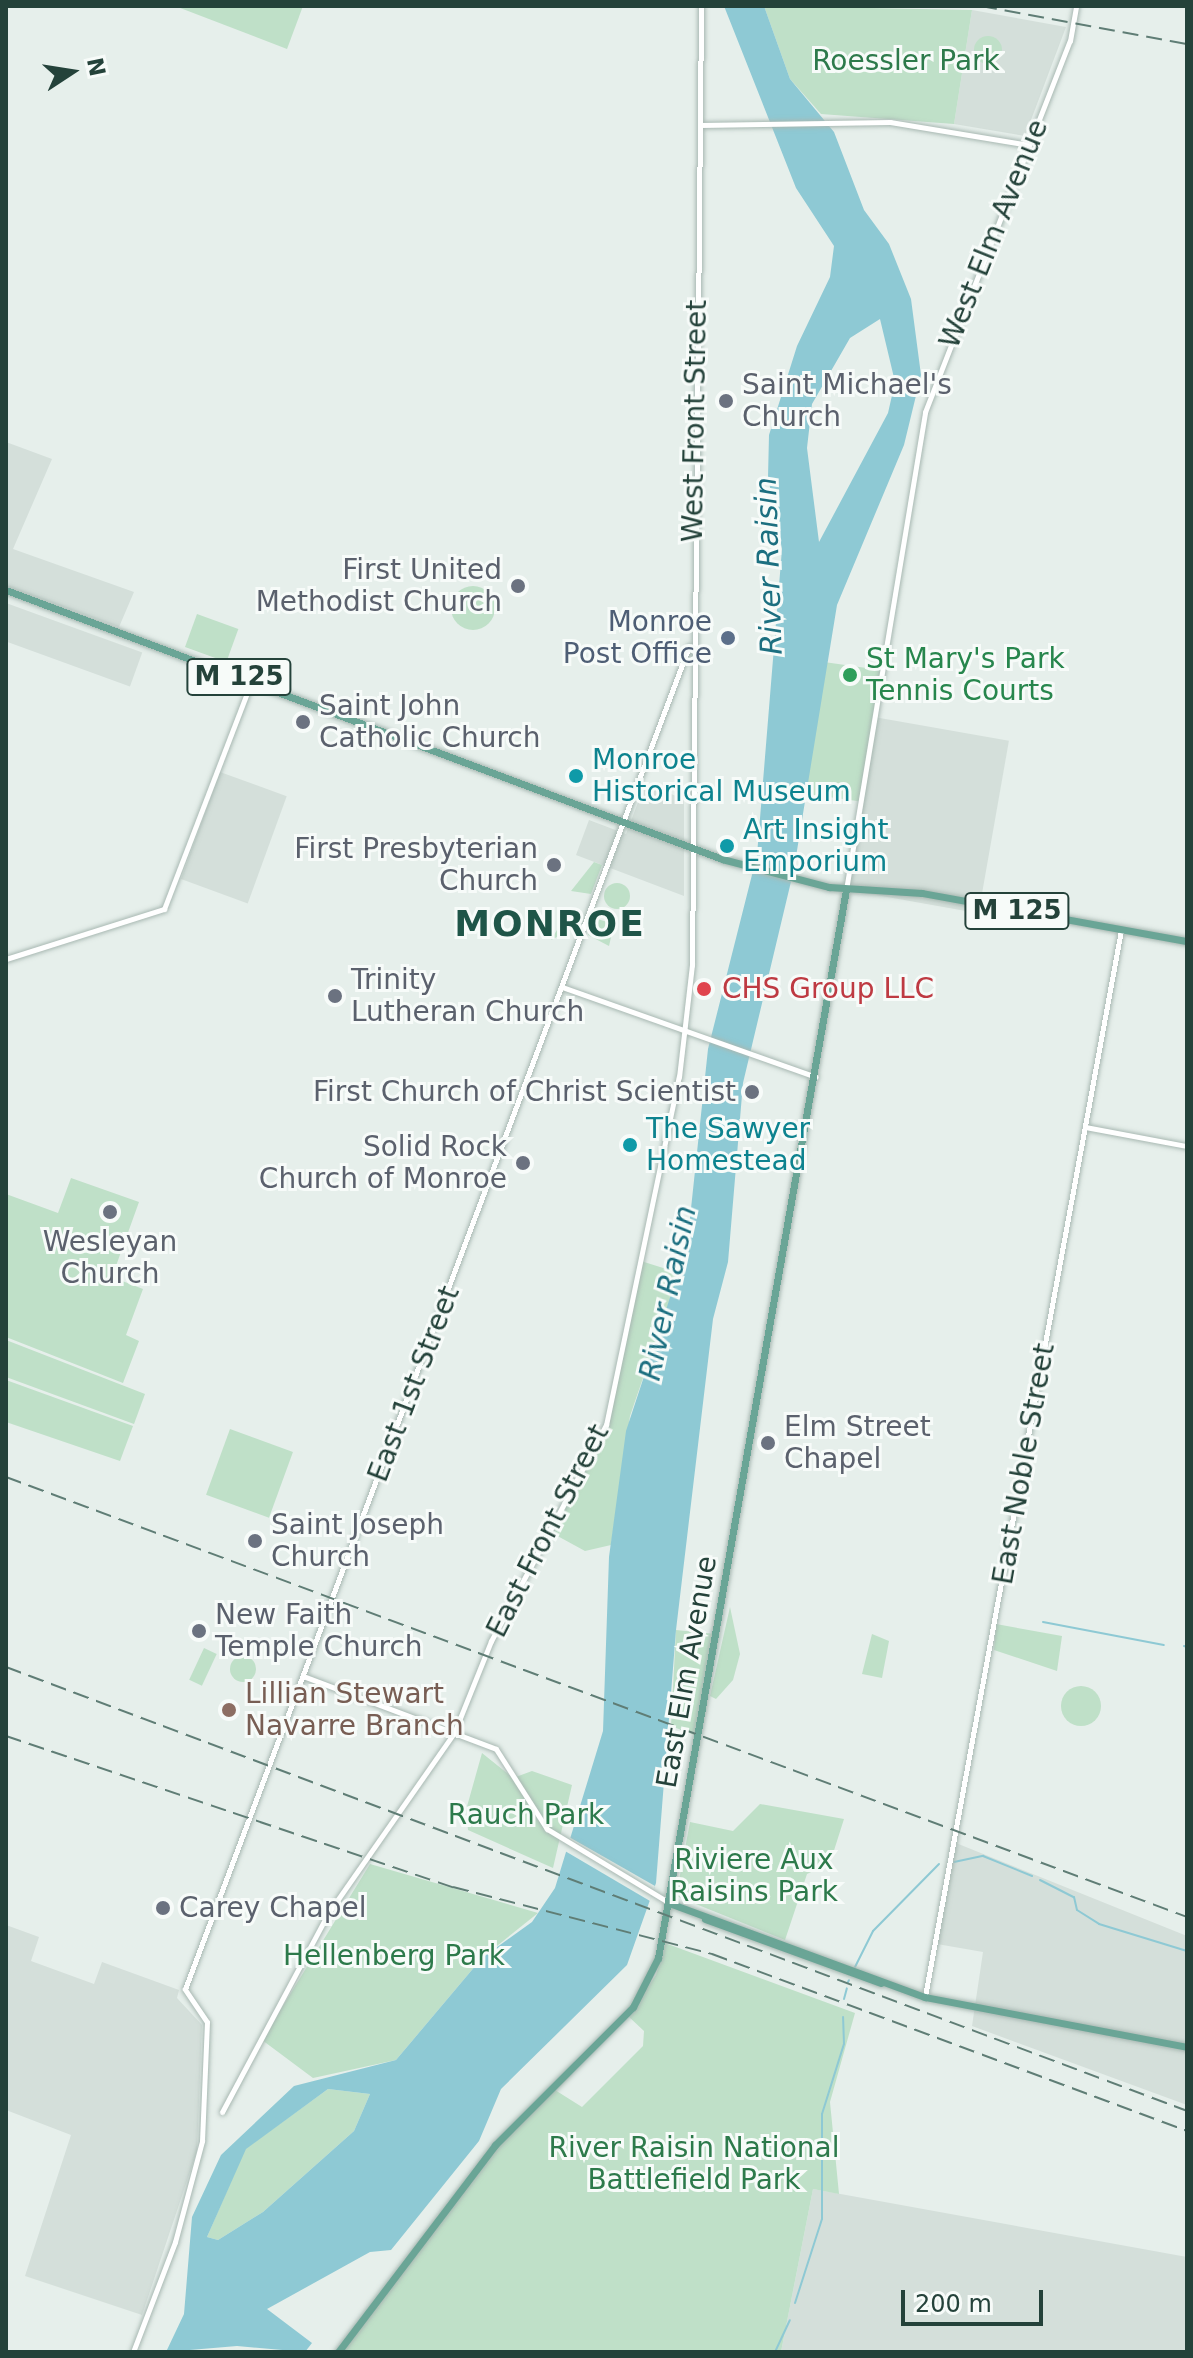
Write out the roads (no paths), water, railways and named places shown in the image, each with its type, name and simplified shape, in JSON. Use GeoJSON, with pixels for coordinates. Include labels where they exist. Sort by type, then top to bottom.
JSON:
{"type":"FeatureCollection","features":[{"type":"Feature","properties":{"kind":"main road","name":"M 125"},"geometry":{"type":"LineString","coordinates":[[6,590],[623,824],[750,867],[846,890],[922,893],[1187,941]]}},
{"type":"Feature","properties":{"kind":"main road","name":"East Elm Avenue"},"geometry":{"type":"LineString","coordinates":[[338,2352],[478,2165],[633,2007],[658,1958],[816,1077],[846,890]]}},
{"type":"Feature","properties":{"kind":"main road"},"geometry":{"type":"LineString","coordinates":[[669,1903],[925,1997],[1187,2047]]}},
{"type":"Feature","properties":{"kind":"street","name":"West Front Street"},"geometry":{"type":"LineString","coordinates":[[689,837],[701,6]]}},
{"type":"Feature","properties":{"kind":"street","name":"West Elm Avenue"},"geometry":{"type":"LineString","coordinates":[[846,890],[925,412],[1030,145],[1076,6]]}},
{"type":"Feature","properties":{"kind":"street"},"geometry":{"type":"LineString","coordinates":[[700,125],[910,124],[1030,145]]}},
{"type":"Feature","properties":{"kind":"street","name":"East 1st Street"},"geometry":{"type":"LineString","coordinates":[[133,2352],[197,2171],[209,2067],[207,2022],[185,1989],[691,642]]}},
{"type":"Feature","properties":{"kind":"street"},"geometry":{"type":"LineString","coordinates":[[6,959],[164,909],[251,682]]}},
{"type":"Feature","properties":{"kind":"street","name":"East Front Street"},"geometry":{"type":"LineString","coordinates":[[222,2112],[327,1915],[454,1733],[491,1641],[606,1425],[685,1031],[689,837]]}},
{"type":"Feature","properties":{"kind":"street","name":"East Noble Street"},"geometry":{"type":"LineString","coordinates":[[925,1997],[1121,930]]}},
{"type":"Feature","properties":{"kind":"street"},"geometry":{"type":"LineString","coordinates":[[562,987],[751,1058],[816,1077]]}},
{"type":"Feature","properties":{"kind":"street"},"geometry":{"type":"LineString","coordinates":[[1085,1127],[1187,1146]]}},
{"type":"Feature","properties":{"kind":"street"},"geometry":{"type":"LineString","coordinates":[[303,1676],[496,1749],[511,1764],[547,1829],[669,1903]]}},
{"type":"Feature","properties":{"kind":"water"},"geometry":{"type":"Polygon","coordinates":[[[724,6],[764,6],[790,79],[834,132],[864,210],[889,244],[911,299],[921,375],[904,445],[837,605],[794,869],[743,1083],[728,1262],[713,1319],[676,1630],[656,1883],[627,1965],[501,2089],[479,2141],[391,2250],[370,2252],[267,2309],[312,2343],[305,2352],[237,2346],[166,2352],[184,2314],[192,2217],[221,2155],[294,2086],[396,2060],[482,1958],[532,1922],[555,1888],[603,1731],[609,1557],[626,1431],[687,1246],[708,1049],[757,855],[782,549],[768,477],[769,435],[797,346],[830,277],[834,246],[796,188],[724,6]],[[880,319],[850,338],[812,404],[807,448],[819,542],[888,413],[895,382],[880,319]],[[328,2089],[246,2149],[207,2237],[218,2240],[263,2212],[354,2131],[370,2094],[328,2089]]]}},
{"type":"Feature","properties":{"kind":"waterway"},"geometry":{"type":"LineString","coordinates":[[1043,1622],[1164,1645]]}},
{"type":"Feature","properties":{"kind":"waterway"},"geometry":{"type":"LineString","coordinates":[[954,1862],[983,1856],[1032,1876]]}},
{"type":"Feature","properties":{"kind":"waterway"},"geometry":{"type":"LineString","coordinates":[[855,1967],[873,1931],[939,1864]]}},
{"type":"Feature","properties":{"kind":"waterway"},"geometry":{"type":"LineString","coordinates":[[1040,1880],[1074,1897],[1077,1910],[1099,1924],[1187,1951]]}},
{"type":"Feature","properties":{"kind":"waterway"},"geometry":{"type":"LineString","coordinates":[[844,1999],[847,1988]]}},
{"type":"Feature","properties":{"kind":"waterway"},"geometry":{"type":"LineString","coordinates":[[795,2303],[822,2219],[822,2114],[844,2044],[843,2017]]}},
{"type":"Feature","properties":{"kind":"waterway"},"geometry":{"type":"LineString","coordinates":[[775,2352],[790,2320]]}},
{"type":"Feature","properties":{"kind":"railway"},"geometry":{"type":"LineString","coordinates":[[981,6],[1187,44]]}},
{"type":"Feature","properties":{"kind":"railway"},"geometry":{"type":"LineString","coordinates":[[6,1477],[1187,1917]]}},
{"type":"Feature","properties":{"kind":"railway"},"geometry":{"type":"LineString","coordinates":[[6,1667],[1187,2111]]}},
{"type":"Feature","properties":{"kind":"railway"},"geometry":{"type":"LineString","coordinates":[[6,1736],[453,1887],[712,1954],[1187,2131]]}},
{"type":"Feature","properties":{"kind":"place","name":"Saint Michael's Church"},"geometry":{"type":"Point","coordinates":[726,401]}},
{"type":"Feature","properties":{"kind":"place","name":"First United Methodist Church"},"geometry":{"type":"Point","coordinates":[518,586]}},
{"type":"Feature","properties":{"kind":"place","name":"Monroe Post Office"},"geometry":{"type":"Point","coordinates":[728,638]}},
{"type":"Feature","properties":{"kind":"place","name":"St Mary's Park Tennis Courts"},"geometry":{"type":"Point","coordinates":[850,675]}},
{"type":"Feature","properties":{"kind":"place","name":"Saint John Catholic Church"},"geometry":{"type":"Point","coordinates":[303,722]}},
{"type":"Feature","properties":{"kind":"place","name":"Monroe Historical Museum"},"geometry":{"type":"Point","coordinates":[576,776]}},
{"type":"Feature","properties":{"kind":"place","name":"Art Insight Emporium"},"geometry":{"type":"Point","coordinates":[727,846]}},
{"type":"Feature","properties":{"kind":"place","name":"First Presbyterian Church"},"geometry":{"type":"Point","coordinates":[554,865]}},
{"type":"Feature","properties":{"kind":"place","name":"CHS Group LLC"},"geometry":{"type":"Point","coordinates":[704,989]}},
{"type":"Feature","properties":{"kind":"place","name":"Trinity Lutheran Church"},"geometry":{"type":"Point","coordinates":[335,996]}},
{"type":"Feature","properties":{"kind":"place","name":"First Church of Christ Scientist"},"geometry":{"type":"Point","coordinates":[752,1092]}},
{"type":"Feature","properties":{"kind":"place","name":"The Sawyer Homestead"},"geometry":{"type":"Point","coordinates":[630,1145]}},
{"type":"Feature","properties":{"kind":"place","name":"Solid Rock Church of Monroe"},"geometry":{"type":"Point","coordinates":[523,1163]}},
{"type":"Feature","properties":{"kind":"place","name":"Wesleyan Church"},"geometry":{"type":"Point","coordinates":[110,1212]}},
{"type":"Feature","properties":{"kind":"place","name":"Elm Street Chapel"},"geometry":{"type":"Point","coordinates":[768,1443]}},
{"type":"Feature","properties":{"kind":"place","name":"Saint Joseph Church"},"geometry":{"type":"Point","coordinates":[255,1541]}},
{"type":"Feature","properties":{"kind":"place","name":"New Faith Temple Church"},"geometry":{"type":"Point","coordinates":[199,1631]}},
{"type":"Feature","properties":{"kind":"place","name":"Lillian Stewart Navarre Branch"},"geometry":{"type":"Point","coordinates":[229,1710]}},
{"type":"Feature","properties":{"kind":"place","name":"Carey Chapel"},"geometry":{"type":"Point","coordinates":[163,1908]}},
{"type":"Feature","properties":{"kind":"district","name":"MONROE"},"geometry":{"type":"Point","coordinates":[550,924]}},
{"type":"Feature","properties":{"kind":"park label","name":"Roessler Park"},"geometry":{"type":"Point","coordinates":[906,61]}},
{"type":"Feature","properties":{"kind":"park label","name":"Rauch Park"},"geometry":{"type":"Point","coordinates":[526,1815]}},
{"type":"Feature","properties":{"kind":"park label","name":"Riviere Aux Raisins Park"},"geometry":{"type":"Point","coordinates":[754,1876]}},
{"type":"Feature","properties":{"kind":"park label","name":"Hellenberg Park"},"geometry":{"type":"Point","coordinates":[394,1956]}},
{"type":"Feature","properties":{"kind":"park label","name":"River Raisin National Battlefield Park"},"geometry":{"type":"Point","coordinates":[694,2164]}},
{"type":"Feature","properties":{"kind":"water label","name":"River Raisin"},"geometry":{"type":"Point","coordinates":[769,566]}},
{"type":"Feature","properties":{"kind":"water label","name":"River Raisin"},"geometry":{"type":"Point","coordinates":[668,1293]}}]}
